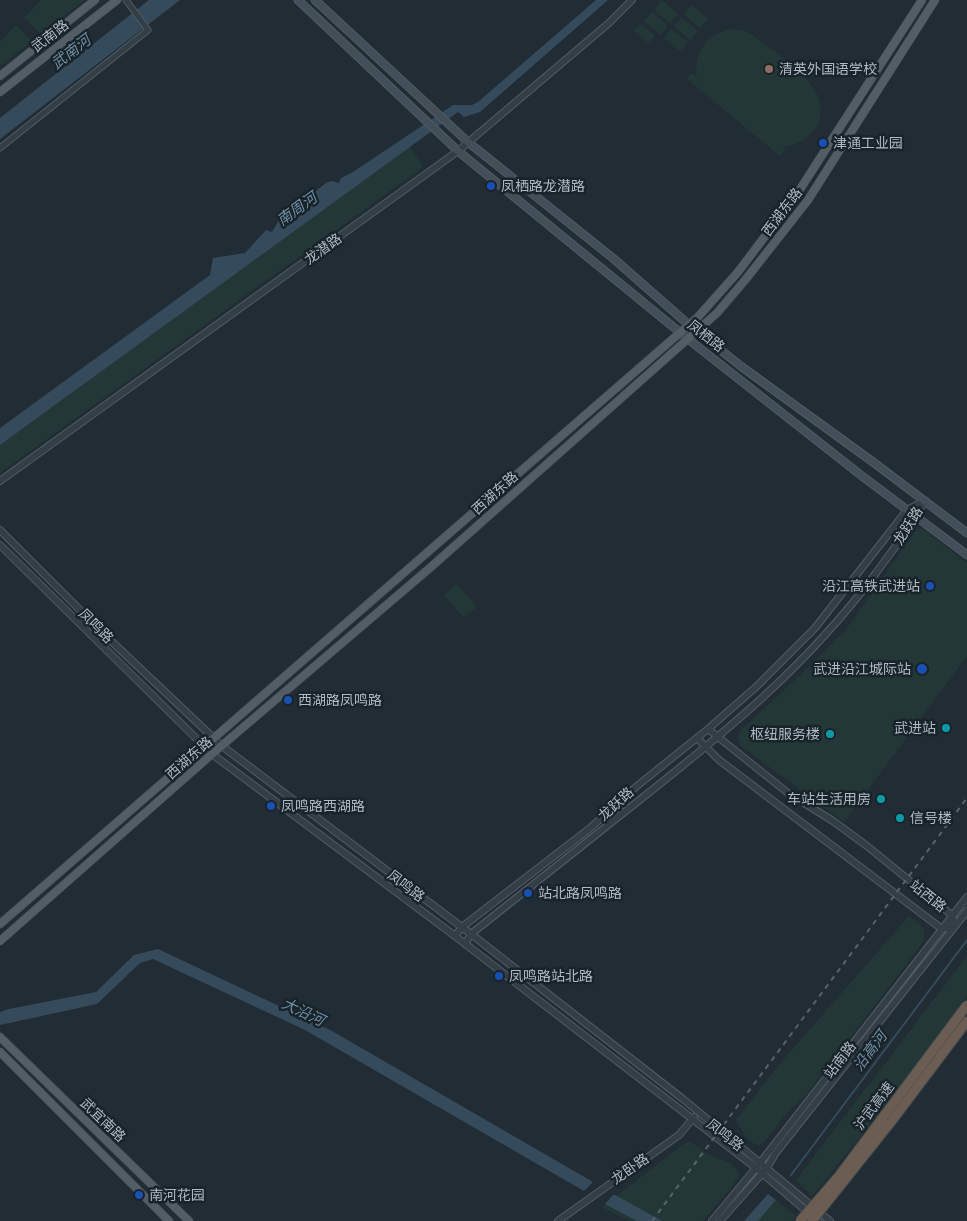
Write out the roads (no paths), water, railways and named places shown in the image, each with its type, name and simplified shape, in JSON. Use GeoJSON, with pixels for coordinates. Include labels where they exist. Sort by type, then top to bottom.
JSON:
{"type":"FeatureCollection","features":[{"type":"Feature","properties":{"kind":"highway","name":"沪武高速"},"geometry":{"type":"LineString","coordinates":[[800,1221],[838,1176],[967,1005]]}},
{"type":"Feature","properties":{"kind":"highway","name":"沪武高速"},"geometry":{"type":"LineString","coordinates":[[812,1221],[967,1022]]}},
{"type":"Feature","properties":{"kind":"main road","name":"武南路"},"geometry":{"type":"LineString","coordinates":[[0,76],[95,0]]}},
{"type":"Feature","properties":{"kind":"main road","name":"武南路"},"geometry":{"type":"LineString","coordinates":[[0,92],[117,0]]}},
{"type":"Feature","properties":{"kind":"main road","name":"凤栖路"},"geometry":{"type":"LineString","coordinates":[[298,0],[458,151],[688,339],[967,555]]}},
{"type":"Feature","properties":{"kind":"main road","name":"凤栖路"},"geometry":{"type":"LineString","coordinates":[[315,0],[468,142],[614,258],[697,332],[967,533]]}},
{"type":"Feature","properties":{"kind":"main road","name":"西湖东路"},"geometry":{"type":"LineString","coordinates":[[0,924],[213,738],[297,668],[689,325],[738,272],[797,194],[922,0]]}},
{"type":"Feature","properties":{"kind":"main road","name":"西湖东路"},"geometry":{"type":"LineString","coordinates":[[0,941],[697,332],[746,280],[808,200],[935,0]]}},
{"type":"Feature","properties":{"kind":"main road","name":"武宜南路"},"geometry":{"type":"LineString","coordinates":[[0,1038],[186,1220]]}},
{"type":"Feature","properties":{"kind":"main road","name":"武宜南路"},"geometry":{"type":"LineString","coordinates":[[0,1052],[169,1221]]}},
{"type":"Feature","properties":{"kind":"street"},"geometry":{"type":"LineString","coordinates":[[0,148],[148,30],[126,0]]}},
{"type":"Feature","properties":{"kind":"street","name":"龙潜路"},"geometry":{"type":"LineString","coordinates":[[0,481],[458,151],[609,23],[632,0]]}},
{"type":"Feature","properties":{"kind":"street","name":"龙跃路"},"geometry":{"type":"LineString","coordinates":[[455,936],[462,927],[589,829],[637,786],[708,729],[756,687],[815,628],[907,510],[924,500]]}},
{"type":"Feature","properties":{"kind":"street","name":"龙跃路"},"geometry":{"type":"LineString","coordinates":[[465,944],[471,934],[718,739],[786,677],[830,630],[916,517],[924,500]]}},
{"type":"Feature","properties":{"kind":"street","name":"凤鸣路"},"geometry":{"type":"LineString","coordinates":[[0,530],[222,746],[462,927],[683,1099],[764,1171],[830,1221]]}},
{"type":"Feature","properties":{"kind":"street","name":"凤鸣路"},"geometry":{"type":"LineString","coordinates":[[0,544],[203,747],[455,936],[692,1120],[758,1166]]}},
{"type":"Feature","properties":{"kind":"street","name":"站西路"},"geometry":{"type":"LineString","coordinates":[[697,738],[708,746],[719,760],[942,929],[953,927],[953,916],[867,846],[833,821],[788,793],[718,739],[708,729]]}},
{"type":"Feature","properties":{"kind":"street","name":"站南路"},"geometry":{"type":"LineString","coordinates":[[712,1221],[758,1166],[967,896]]}},
{"type":"Feature","properties":{"kind":"street","name":"站南路"},"geometry":{"type":"LineString","coordinates":[[720,1221],[764,1171],[781,1146],[967,911]]}},
{"type":"Feature","properties":{"kind":"street","name":"龙卧路"},"geometry":{"type":"LineString","coordinates":[[558,1221],[678,1135],[697,1113]]}},
{"type":"Feature","properties":{"kind":"street","name":"凤鸣路"},"geometry":{"type":"LineString","coordinates":[[764,1171],[818,1221]]}},
{"type":"Feature","properties":{"kind":"water"},"geometry":{"type":"Polygon","coordinates":[[[149,0],[180,0],[0,139],[0,118],[149,0]]]}},
{"type":"Feature","properties":{"kind":"water","name":"南周河"},"geometry":{"type":"Polygon","coordinates":[[[596,0],[608,0],[480,112],[464,117],[458,112],[0,445],[0,428],[210,275],[213,258],[245,253],[266,230],[272,232],[279,220],[326,183],[331,181],[339,183],[341,178],[353,172],[453,105],[472,105],[478,102],[596,0]]]}},
{"type":"Feature","properties":{"kind":"water"},"geometry":{"type":"Polygon","coordinates":[[[158,949],[332,1031],[593,1182],[584,1191],[305,1030],[153,959],[140,963],[97,1004],[0,1025],[0,1012],[96,992],[134,955],[158,949]]]}},
{"type":"Feature","properties":{"kind":"water"},"geometry":{"type":"Polygon","coordinates":[[[768,1194],[776,1200],[758,1221],[744,1221],[768,1194]]]}},
{"type":"Feature","properties":{"kind":"water"},"geometry":{"type":"Polygon","coordinates":[[[613,1195],[662,1221],[637,1221],[605,1204],[613,1195]]]}},
{"type":"Feature","properties":{"kind":"waterway","name":"沿高河"},"geometry":{"type":"LineString","coordinates":[[791,1175],[967,940]]}},
{"type":"Feature","properties":{"kind":"railway"},"geometry":{"type":"LineString","coordinates":[[652,1221],[967,798]]}},
{"type":"Feature","properties":{"kind":"place","name":"清英外国语学校"},"geometry":{"type":"Point","coordinates":[769,69]}},
{"type":"Feature","properties":{"kind":"place","name":"津通工业园"},"geometry":{"type":"Point","coordinates":[823,143]}},
{"type":"Feature","properties":{"kind":"place","name":"凤栖路龙潜路"},"geometry":{"type":"Point","coordinates":[491,186]}},
{"type":"Feature","properties":{"kind":"place","name":"沿江高铁武进站"},"geometry":{"type":"Point","coordinates":[930,586]}},
{"type":"Feature","properties":{"kind":"place","name":"武进沿江城际站"},"geometry":{"type":"Point","coordinates":[922,669]}},
{"type":"Feature","properties":{"kind":"place","name":"西湖路凤鸣路"},"geometry":{"type":"Point","coordinates":[288,700]}},
{"type":"Feature","properties":{"kind":"place","name":"武进站"},"geometry":{"type":"Point","coordinates":[946,728]}},
{"type":"Feature","properties":{"kind":"place","name":"枢纽服务楼"},"geometry":{"type":"Point","coordinates":[830,734]}},
{"type":"Feature","properties":{"kind":"place","name":"车站生活用房"},"geometry":{"type":"Point","coordinates":[881,799]}},
{"type":"Feature","properties":{"kind":"place","name":"凤鸣路西湖路"},"geometry":{"type":"Point","coordinates":[271,806]}},
{"type":"Feature","properties":{"kind":"place","name":"信号楼"},"geometry":{"type":"Point","coordinates":[900,818]}},
{"type":"Feature","properties":{"kind":"place","name":"站北路凤鸣路"},"geometry":{"type":"Point","coordinates":[528,893]}},
{"type":"Feature","properties":{"kind":"place","name":"凤鸣路站北路"},"geometry":{"type":"Point","coordinates":[499,976]}},
{"type":"Feature","properties":{"kind":"place","name":"南河花园"},"geometry":{"type":"Point","coordinates":[139,1195]}},
{"type":"Feature","properties":{"kind":"water label","name":"武南河"},"geometry":{"type":"Point","coordinates":[71,52]}},
{"type":"Feature","properties":{"kind":"water label","name":"大沿河"},"geometry":{"type":"Point","coordinates":[303,1012]}}]}
